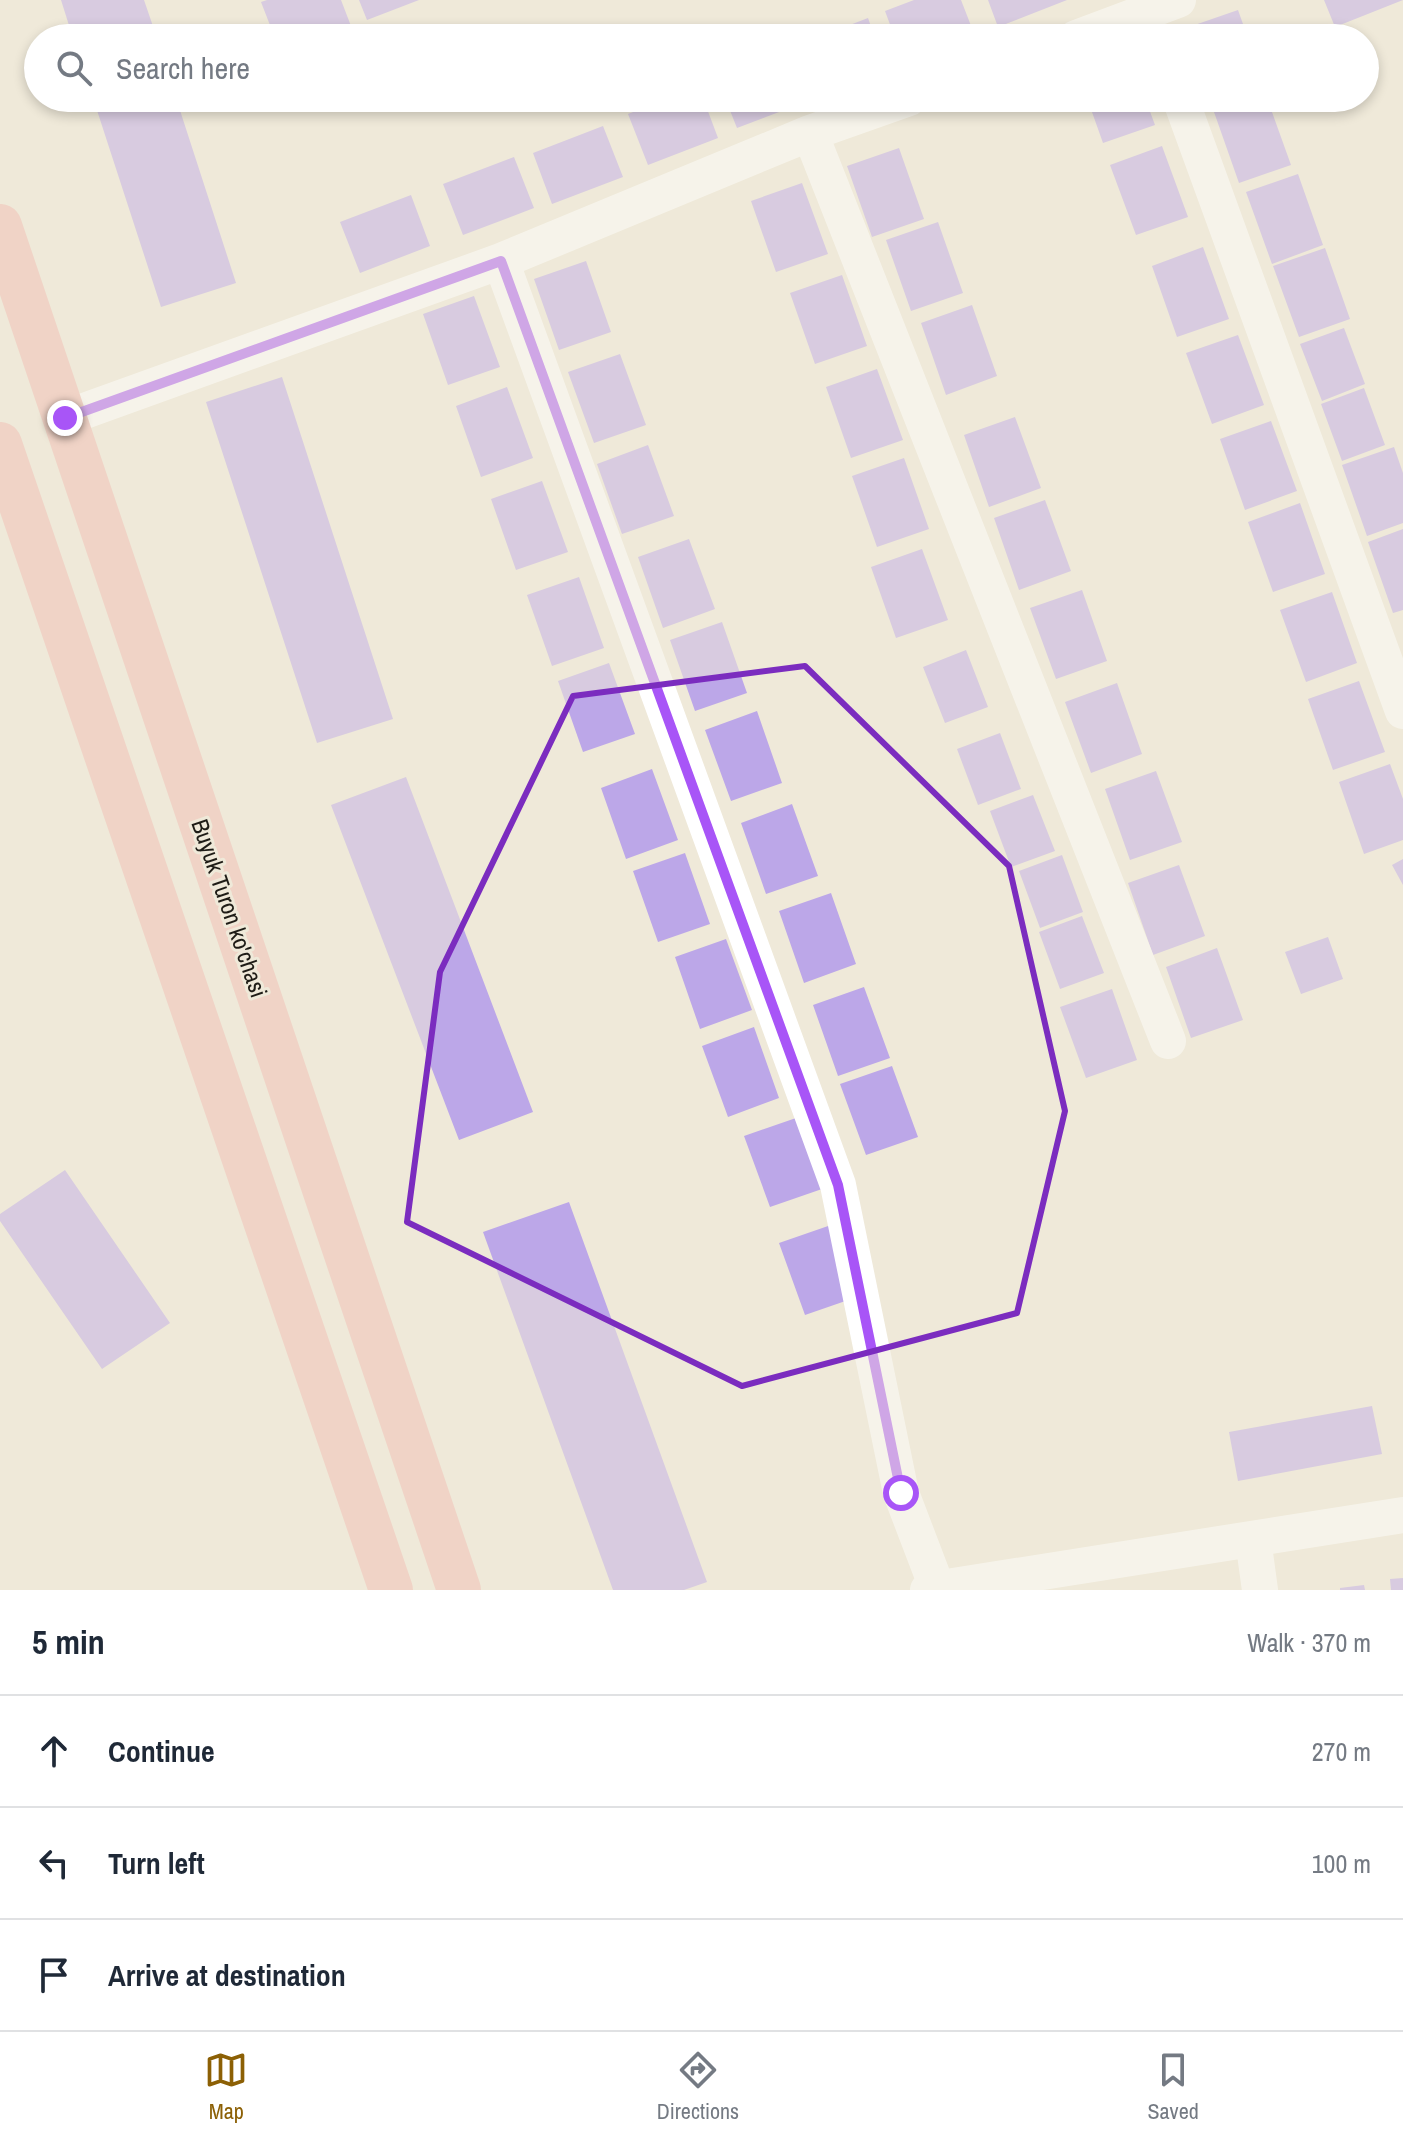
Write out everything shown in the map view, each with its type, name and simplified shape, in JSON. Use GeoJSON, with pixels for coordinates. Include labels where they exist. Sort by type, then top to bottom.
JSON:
{"type":"FeatureCollection","features":[{"type":"Feature","properties":{"kind":"main road","name":"Buyuk Turon ko'chasi"},"geometry":{"type":"LineString","coordinates":[[0,226],[459,1590]]}},
{"type":"Feature","properties":{"kind":"main road"},"geometry":{"type":"LineString","coordinates":[[0,444],[391,1590]]}},
{"type":"Feature","properties":{"kind":"street"},"geometry":{"type":"LineString","coordinates":[[1133,24],[1162,17]]}},
{"type":"Feature","properties":{"kind":"street"},"geometry":{"type":"LineString","coordinates":[[65,418],[501,261],[810,133],[869,112]]}},
{"type":"Feature","properties":{"kind":"street"},"geometry":{"type":"LineString","coordinates":[[1185,112],[1403,711]]}},
{"type":"Feature","properties":{"kind":"street"},"geometry":{"type":"LineString","coordinates":[[810,133],[1168,1041]]}},
{"type":"Feature","properties":{"kind":"street"},"geometry":{"type":"LineString","coordinates":[[501,261],[838,1185],[901,1493],[935,1589],[1403,1515]]}},
{"type":"Feature","properties":{"kind":"street"},"geometry":{"type":"LineString","coordinates":[[1253,1539],[1260,1590]]}},
{"type":"Feature","properties":{"kind":"highlighted area"},"geometry":{"type":"Polygon","coordinates":[[[805,666],[1009,866],[1065,1111],[1017,1313],[742,1386],[407,1222],[440,972],[573,696],[805,666]]]}},
{"type":"Feature","properties":{"kind":"building"},"geometry":{"type":"Polygon","coordinates":[[[61,0],[144,0],[152,24],[69,24],[61,0]]]}},
{"type":"Feature","properties":{"kind":"building"},"geometry":{"type":"Polygon","coordinates":[[[341,0],[350,24],[270,24],[261,2],[341,0]]]}},
{"type":"Feature","properties":{"kind":"building"},"geometry":{"type":"Polygon","coordinates":[[[359,0],[419,0],[367,20],[359,0]]]}},
{"type":"Feature","properties":{"kind":"building"},"geometry":{"type":"Polygon","coordinates":[[[914,0],[961,0],[970,24],[890,24],[885,11],[914,0]]]}},
{"type":"Feature","properties":{"kind":"building"},"geometry":{"type":"Polygon","coordinates":[[[988,0],[1067,0],[1006,24],[997,24],[988,0]]]}},
{"type":"Feature","properties":{"kind":"building"},"geometry":{"type":"Polygon","coordinates":[[[1324,0],[1403,0],[1343,24],[1334,24],[1324,0]]]}},
{"type":"Feature","properties":{"kind":"building"},"geometry":{"type":"Polygon","coordinates":[[[1238,10],[1243,24],[1198,24],[1238,10]]]}},
{"type":"Feature","properties":{"kind":"building"},"geometry":{"type":"Polygon","coordinates":[[[868,18],[870,24],[852,24],[868,18]]]}},
{"type":"Feature","properties":{"kind":"building"},"geometry":{"type":"Polygon","coordinates":[[[98,112],[181,112],[236,283],[161,307],[98,112]]]}},
{"type":"Feature","properties":{"kind":"building"},"geometry":{"type":"Polygon","coordinates":[[[708,112],[718,138],[648,165],[628,114],[708,112]]]}},
{"type":"Feature","properties":{"kind":"building"},"geometry":{"type":"Polygon","coordinates":[[[731,112],[779,112],[737,128],[731,112]]]}},
{"type":"Feature","properties":{"kind":"building"},"geometry":{"type":"Polygon","coordinates":[[[1092,112],[1150,112],[1155,125],[1103,143],[1092,112]]]}},
{"type":"Feature","properties":{"kind":"building"},"geometry":{"type":"Polygon","coordinates":[[[1214,112],[1272,112],[1291,165],[1239,183],[1214,112]]]}},
{"type":"Feature","properties":{"kind":"building"},"geometry":{"type":"Polygon","coordinates":[[[603,126],[623,177],[552,204],[533,153],[603,126]]]}},
{"type":"Feature","properties":{"kind":"building"},"geometry":{"type":"Polygon","coordinates":[[[1162,146],[1188,217],[1136,235],[1110,165],[1162,146]]]}},
{"type":"Feature","properties":{"kind":"building"},"geometry":{"type":"Polygon","coordinates":[[[899,148],[924,219],[872,237],[847,166],[899,148]]]}},
{"type":"Feature","properties":{"kind":"building"},"geometry":{"type":"Polygon","coordinates":[[[514,157],[534,208],[463,235],[443,184],[514,157]]]}},
{"type":"Feature","properties":{"kind":"building"},"geometry":{"type":"Polygon","coordinates":[[[1298,174],[1323,245],[1272,264],[1246,192],[1298,174]]]}},
{"type":"Feature","properties":{"kind":"building"},"geometry":{"type":"Polygon","coordinates":[[[802,183],[828,254],[776,272],[751,201],[802,183]]]}},
{"type":"Feature","properties":{"kind":"building"},"geometry":{"type":"Polygon","coordinates":[[[411,195],[430,246],[360,273],[340,222],[411,195]]]}},
{"type":"Feature","properties":{"kind":"building"},"geometry":{"type":"Polygon","coordinates":[[[938,222],[963,293],[911,311],[886,240],[938,222]]]}},
{"type":"Feature","properties":{"kind":"building"},"geometry":{"type":"Polygon","coordinates":[[[1203,247],[1229,319],[1177,337],[1152,266],[1203,247]]]}},
{"type":"Feature","properties":{"kind":"building"},"geometry":{"type":"Polygon","coordinates":[[[1325,248],[1350,319],[1299,337],[1273,266],[1325,248]]]}},
{"type":"Feature","properties":{"kind":"building"},"geometry":{"type":"Polygon","coordinates":[[[586,261],[611,332],[559,350],[534,279],[586,261]]]}},
{"type":"Feature","properties":{"kind":"building"},"geometry":{"type":"Polygon","coordinates":[[[842,275],[867,346],[815,364],[790,293],[842,275]]]}},
{"type":"Feature","properties":{"kind":"building"},"geometry":{"type":"Polygon","coordinates":[[[474,296],[500,367],[448,385],[423,314],[474,296]]]}},
{"type":"Feature","properties":{"kind":"building"},"geometry":{"type":"Polygon","coordinates":[[[972,305],[997,376],[946,395],[921,323],[972,305]]]}},
{"type":"Feature","properties":{"kind":"building"},"geometry":{"type":"Polygon","coordinates":[[[1344,328],[1365,384],[1322,401],[1300,344],[1344,328]]]}},
{"type":"Feature","properties":{"kind":"building"},"geometry":{"type":"Polygon","coordinates":[[[1238,335],[1264,405],[1212,424],[1186,353],[1238,335]]]}},
{"type":"Feature","properties":{"kind":"building"},"geometry":{"type":"Polygon","coordinates":[[[620,354],[646,425],[594,443],[568,372],[620,354]]]}},
{"type":"Feature","properties":{"kind":"building"},"geometry":{"type":"Polygon","coordinates":[[[877,369],[903,440],[851,458],[826,387],[877,369]]]}},
{"type":"Feature","properties":{"kind":"building"},"geometry":{"type":"Polygon","coordinates":[[[282,377],[393,719],[317,743],[206,402],[282,377]]]}},
{"type":"Feature","properties":{"kind":"building"},"geometry":{"type":"Polygon","coordinates":[[[507,387],[533,458],[481,477],[456,406],[507,387]]]}},
{"type":"Feature","properties":{"kind":"building"},"geometry":{"type":"Polygon","coordinates":[[[1364,388],[1385,445],[1342,461],[1321,404],[1364,388]]]}},
{"type":"Feature","properties":{"kind":"building"},"geometry":{"type":"Polygon","coordinates":[[[1015,417],[1041,488],[989,507],[964,435],[1015,417]]]}},
{"type":"Feature","properties":{"kind":"building"},"geometry":{"type":"Polygon","coordinates":[[[1271,421],[1297,491],[1245,510],[1220,439],[1271,421]]]}},
{"type":"Feature","properties":{"kind":"building"},"geometry":{"type":"Polygon","coordinates":[[[648,445],[674,516],[622,534],[597,464],[648,445]]]}},
{"type":"Feature","properties":{"kind":"building"},"geometry":{"type":"Polygon","coordinates":[[[1394,447],[1403,473],[1403,523],[1367,536],[1342,465],[1394,447]]]}},
{"type":"Feature","properties":{"kind":"building"},"geometry":{"type":"Polygon","coordinates":[[[904,458],[929,529],[877,547],[852,476],[904,458]]]}},
{"type":"Feature","properties":{"kind":"building"},"geometry":{"type":"Polygon","coordinates":[[[542,481],[568,552],[516,570],[491,499],[542,481]]]}},
{"type":"Feature","properties":{"kind":"building"},"geometry":{"type":"Polygon","coordinates":[[[1045,500],[1071,571],[1019,590],[994,518],[1045,500]]]}},
{"type":"Feature","properties":{"kind":"building"},"geometry":{"type":"Polygon","coordinates":[[[1300,503],[1325,574],[1273,592],[1248,522],[1300,503]]]}},
{"type":"Feature","properties":{"kind":"building"},"geometry":{"type":"Polygon","coordinates":[[[1403,529],[1403,610],[1393,613],[1368,542],[1403,529]]]}},
{"type":"Feature","properties":{"kind":"building"},"geometry":{"type":"Polygon","coordinates":[[[689,539],[715,609],[663,628],[638,557],[689,539]]]}},
{"type":"Feature","properties":{"kind":"building"},"geometry":{"type":"Polygon","coordinates":[[[922,549],[948,620],[896,638],[871,567],[922,549]]]}},
{"type":"Feature","properties":{"kind":"building"},"geometry":{"type":"Polygon","coordinates":[[[579,577],[604,648],[552,666],[527,595],[579,577]]]}},
{"type":"Feature","properties":{"kind":"building"},"geometry":{"type":"Polygon","coordinates":[[[1082,590],[1107,661],[1056,679],[1030,608],[1082,590]]]}},
{"type":"Feature","properties":{"kind":"building"},"geometry":{"type":"Polygon","coordinates":[[[1332,592],[1357,663],[1306,682],[1280,610],[1332,592]]]}},
{"type":"Feature","properties":{"kind":"building"},"geometry":{"type":"Polygon","coordinates":[[[722,622],[747,693],[695,711],[670,640],[722,622]]]}},
{"type":"Feature","properties":{"kind":"building"},"geometry":{"type":"Polygon","coordinates":[[[966,650],[988,707],[945,723],[923,667],[966,650]]]}},
{"type":"Feature","properties":{"kind":"building"},"geometry":{"type":"Polygon","coordinates":[[[609,663],[635,734],[583,752],[558,681],[609,663]]]}},
{"type":"Feature","properties":{"kind":"building"},"geometry":{"type":"Polygon","coordinates":[[[1359,681],[1385,752],[1333,770],[1308,699],[1359,681]]]}},
{"type":"Feature","properties":{"kind":"building"},"geometry":{"type":"Polygon","coordinates":[[[1117,683],[1142,754],[1091,773],[1065,702],[1117,683]]]}},
{"type":"Feature","properties":{"kind":"building"},"geometry":{"type":"Polygon","coordinates":[[[757,711],[782,783],[731,801],[705,730],[757,711]]]}},
{"type":"Feature","properties":{"kind":"building"},"geometry":{"type":"Polygon","coordinates":[[[1000,733],[1021,789],[978,805],[957,749],[1000,733]]]}},
{"type":"Feature","properties":{"kind":"building"},"geometry":{"type":"Polygon","coordinates":[[[1390,764],[1403,799],[1403,840],[1364,854],[1339,782],[1390,764]]]}},
{"type":"Feature","properties":{"kind":"building"},"geometry":{"type":"Polygon","coordinates":[[[652,769],[678,840],[626,859],[601,788],[652,769]]]}},
{"type":"Feature","properties":{"kind":"building"},"geometry":{"type":"Polygon","coordinates":[[[1156,771],[1182,842],[1130,860],[1105,789],[1156,771]]]}},
{"type":"Feature","properties":{"kind":"building"},"geometry":{"type":"Polygon","coordinates":[[[406,777],[533,1112],[459,1140],[331,805],[406,777]]]}},
{"type":"Feature","properties":{"kind":"building"},"geometry":{"type":"Polygon","coordinates":[[[1033,795],[1055,851],[1011,867],[990,811],[1033,795]]]}},
{"type":"Feature","properties":{"kind":"building"},"geometry":{"type":"Polygon","coordinates":[[[792,804],[818,876],[766,894],[741,823],[792,804]]]}},
{"type":"Feature","properties":{"kind":"building"},"geometry":{"type":"Polygon","coordinates":[[[685,853],[710,924],[658,942],[633,871],[685,853]]]}},
{"type":"Feature","properties":{"kind":"building"},"geometry":{"type":"Polygon","coordinates":[[[1062,855],[1083,912],[1040,928],[1019,871],[1062,855]]]}},
{"type":"Feature","properties":{"kind":"building"},"geometry":{"type":"Polygon","coordinates":[[[1403,859],[1403,885],[1392,865],[1403,859]]]}},
{"type":"Feature","properties":{"kind":"building"},"geometry":{"type":"Polygon","coordinates":[[[1179,865],[1205,936],[1153,955],[1128,883],[1179,865]]]}},
{"type":"Feature","properties":{"kind":"building"},"geometry":{"type":"Polygon","coordinates":[[[831,893],[856,964],[804,983],[779,911],[831,893]]]}},
{"type":"Feature","properties":{"kind":"building"},"geometry":{"type":"Polygon","coordinates":[[[1082,916],[1104,973],[1060,989],[1039,932],[1082,916]]]}},
{"type":"Feature","properties":{"kind":"building"},"geometry":{"type":"Polygon","coordinates":[[[1328,937],[1343,979],[1301,994],[1285,952],[1328,937]]]}},
{"type":"Feature","properties":{"kind":"building"},"geometry":{"type":"Polygon","coordinates":[[[726,939],[752,1010],[700,1029],[675,957],[726,939]]]}},
{"type":"Feature","properties":{"kind":"building"},"geometry":{"type":"Polygon","coordinates":[[[1217,948],[1243,1020],[1191,1038],[1166,967],[1217,948]]]}},
{"type":"Feature","properties":{"kind":"building"},"geometry":{"type":"Polygon","coordinates":[[[864,987],[890,1058],[838,1076],[813,1005],[864,987]]]}},
{"type":"Feature","properties":{"kind":"building"},"geometry":{"type":"Polygon","coordinates":[[[1112,989],[1137,1060],[1086,1078],[1060,1007],[1112,989]]]}},
{"type":"Feature","properties":{"kind":"building"},"geometry":{"type":"Polygon","coordinates":[[[754,1027],[779,1098],[728,1117],[702,1046],[754,1027]]]}},
{"type":"Feature","properties":{"kind":"building"},"geometry":{"type":"Polygon","coordinates":[[[892,1066],[918,1137],[866,1155],[840,1084],[892,1066]]]}},
{"type":"Feature","properties":{"kind":"building"},"geometry":{"type":"Polygon","coordinates":[[[796,1118],[822,1189],[770,1207],[744,1136],[796,1118]]]}},
{"type":"Feature","properties":{"kind":"building"},"geometry":{"type":"Polygon","coordinates":[[[65,1170],[170,1323],[102,1369],[0,1221],[0,1214],[65,1170]]]}},
{"type":"Feature","properties":{"kind":"building"},"geometry":{"type":"Polygon","coordinates":[[[569,1202],[707,1582],[684,1590],[613,1590],[483,1232],[569,1202]]]}},
{"type":"Feature","properties":{"kind":"building"},"geometry":{"type":"Polygon","coordinates":[[[831,1225],[857,1297],[805,1315],[779,1243],[831,1225]]]}},
{"type":"Feature","properties":{"kind":"building"},"geometry":{"type":"Polygon","coordinates":[[[1372,1406],[1382,1454],[1238,1481],[1229,1432],[1372,1406]]]}},
{"type":"Feature","properties":{"kind":"building"},"geometry":{"type":"Polygon","coordinates":[[[1403,1578],[1403,1590],[1391,1590],[1390,1579],[1403,1578]]]}},
{"type":"Feature","properties":{"kind":"building"},"geometry":{"type":"Polygon","coordinates":[[[1364,1585],[1365,1590],[1340,1590],[1340,1588],[1364,1585]]]}},
{"type":"Feature","properties":{"kind":"route"},"geometry":{"type":"LineString","coordinates":[[65,418],[501,261],[750,951],[838,1185],[901,1493]]}}]}
